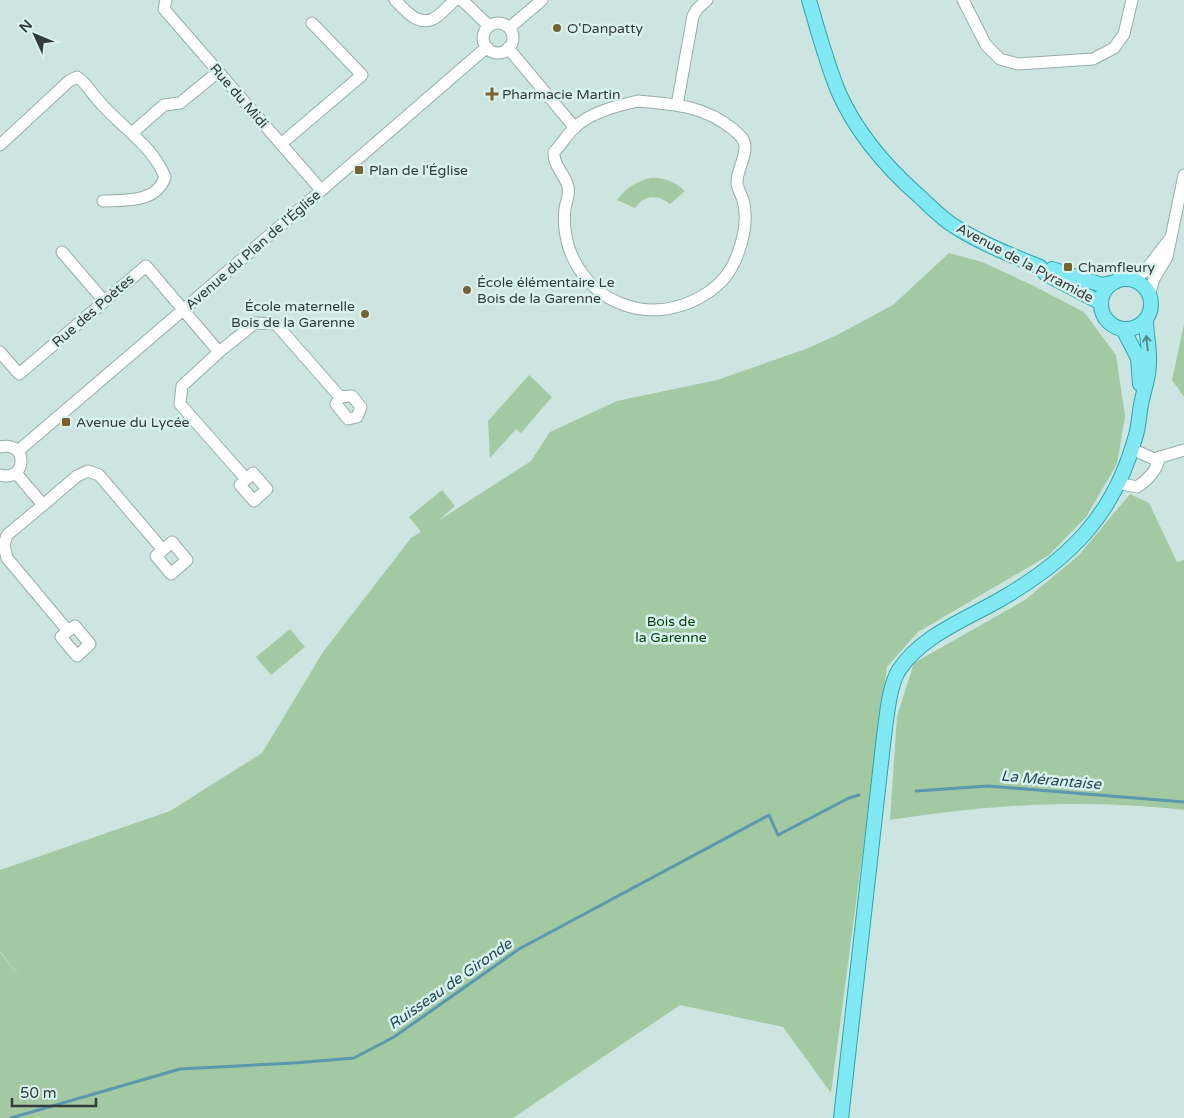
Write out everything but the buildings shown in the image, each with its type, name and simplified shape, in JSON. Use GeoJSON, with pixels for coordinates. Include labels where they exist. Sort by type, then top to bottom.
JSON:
{"type":"FeatureCollection","features":[{"type":"Feature","properties":{"kind":"main road","name":"Avenue de la Pyramide"},"geometry":{"type":"LineString","coordinates":[[809,0],[826,57],[839,92],[854,120],[896,176],[953,226],[983,242],[1040,267],[1046,274],[1101,303]]}},
{"type":"Feature","properties":{"kind":"main road"},"geometry":{"type":"LineString","coordinates":[[1040,267],[1049,268],[1102,285],[1116,282],[1131,280],[1139,283],[1149,295],[1150,303],[1146,319],[1139,325],[1123,329],[1115,327],[1104,316],[1101,303],[1106,290],[1116,282]]}},
{"type":"Feature","properties":{"kind":"main road"},"geometry":{"type":"LineString","coordinates":[[841,1118],[884,736],[888,708],[899,671],[909,657],[926,642],[1038,576],[1088,532],[1101,513],[1117,483],[1137,433],[1149,365],[1146,319]]}},
{"type":"Feature","properties":{"kind":"main road"},"geometry":{"type":"LineString","coordinates":[[1123,329],[1138,358],[1142,402]]}},
{"type":"Feature","properties":{"kind":"street","name":"Rue du Midi"},"geometry":{"type":"LineString","coordinates":[[166,0],[164,10],[321,190]]}},
{"type":"Feature","properties":{"kind":"street"},"geometry":{"type":"LineString","coordinates":[[395,0],[408,14],[419,20],[433,19],[455,0]]}},
{"type":"Feature","properties":{"kind":"street"},"geometry":{"type":"LineString","coordinates":[[462,0],[489,26]]}},
{"type":"Feature","properties":{"kind":"street"},"geometry":{"type":"LineString","coordinates":[[509,28],[542,0]]}},
{"type":"Feature","properties":{"kind":"street"},"geometry":{"type":"LineString","coordinates":[[676,105],[693,16],[697,9],[708,0]]}},
{"type":"Feature","properties":{"kind":"street"},"geometry":{"type":"LineString","coordinates":[[963,0],[986,45],[1000,58],[1018,64],[1093,59],[1114,48],[1124,34],[1132,0]]}},
{"type":"Feature","properties":{"kind":"street"},"geometry":{"type":"LineString","coordinates":[[497,23],[506,25],[509,28],[513,36],[511,45],[508,48],[495,52],[484,43],[484,34],[489,26],[497,23]]}},
{"type":"Feature","properties":{"kind":"street"},"geometry":{"type":"LineString","coordinates":[[281,144],[362,76],[312,24]]}},
{"type":"Feature","properties":{"kind":"street","name":"Avenue du Plan de l'Église"},"geometry":{"type":"LineString","coordinates":[[18,451],[487,47]]}},
{"type":"Feature","properties":{"kind":"street"},"geometry":{"type":"LineString","coordinates":[[508,48],[575,128]]}},
{"type":"Feature","properties":{"kind":"street"},"geometry":{"type":"LineString","coordinates":[[132,133],[164,105],[180,103],[218,72]]}},
{"type":"Feature","properties":{"kind":"street"},"geometry":{"type":"LineString","coordinates":[[0,145],[69,80],[77,77],[84,81],[98,101],[132,133],[165,176],[163,183],[142,199],[104,201]]}},
{"type":"Feature","properties":{"kind":"street"},"geometry":{"type":"LineString","coordinates":[[638,101],[676,105],[709,113],[725,123],[741,137],[745,146],[737,183],[746,219],[743,239],[737,257],[729,272],[706,295],[681,306],[639,310],[623,305],[595,288],[579,269],[572,256],[565,227],[565,210],[569,195],[568,186],[554,158],[554,152],[575,128],[592,116],[617,106],[638,101]]}},
{"type":"Feature","properties":{"kind":"street"},"geometry":{"type":"LineString","coordinates":[[1149,295],[1154,280],[1166,257],[1172,237],[1184,175]]}},
{"type":"Feature","properties":{"kind":"street"},"geometry":{"type":"LineString","coordinates":[[1131,280],[1144,272],[1172,237]]}},
{"type":"Feature","properties":{"kind":"street"},"geometry":{"type":"LineString","coordinates":[[62,252],[104,301]]}},
{"type":"Feature","properties":{"kind":"street","name":"Rue des Poètes"},"geometry":{"type":"LineString","coordinates":[[0,352],[19,374],[146,266],[183,310]]}},
{"type":"Feature","properties":{"kind":"street"},"geometry":{"type":"LineString","coordinates":[[183,310],[219,352]]}},
{"type":"Feature","properties":{"kind":"street"},"geometry":{"type":"LineString","coordinates":[[246,479],[180,404],[182,386],[219,352],[255,323],[276,324],[340,397]]}},
{"type":"Feature","properties":{"kind":"street"},"geometry":{"type":"LineString","coordinates":[[0,447],[10,446],[18,451],[21,465],[16,472],[7,476],[0,475]]}},
{"type":"Feature","properties":{"kind":"street"},"geometry":{"type":"LineString","coordinates":[[1132,449],[1154,459],[1184,450]]}},
{"type":"Feature","properties":{"kind":"street"},"geometry":{"type":"LineString","coordinates":[[1117,483],[1137,487],[1159,465],[1159,458]]}},
{"type":"Feature","properties":{"kind":"street"},"geometry":{"type":"LineString","coordinates":[[68,631],[7,558],[4,546],[7,535],[77,476],[88,471],[98,475],[163,550]]}},
{"type":"Feature","properties":{"kind":"street"},"geometry":{"type":"LineString","coordinates":[[16,472],[43,505]]}},
{"type":"Feature","properties":{"kind":"green space"},"geometry":{"type":"Polygon","coordinates":[[[650,178],[660,178],[669,181],[685,191],[670,204],[661,198],[651,197],[643,200],[635,208],[617,200],[631,186],[650,178]]]}},
{"type":"Feature","properties":{"kind":"green space","name":"Bois de la Garenne"},"geometry":{"type":"Polygon","coordinates":[[[949,253],[982,262],[1084,312],[1116,355],[1125,416],[1117,464],[1086,517],[1049,555],[918,632],[887,667],[831,1093],[783,1027],[680,1005],[513,1118],[0,1118],[0,952],[26,985],[0,951],[0,870],[170,811],[262,753],[323,652],[411,538],[421,532],[409,517],[442,490],[455,506],[438,521],[531,461],[550,432],[617,401],[717,380],[806,349],[893,305],[949,253]]]}},
{"type":"Feature","properties":{"kind":"green space"},"geometry":{"type":"Polygon","coordinates":[[[1184,324],[1184,397],[1172,380],[1184,324]]]}},
{"type":"Feature","properties":{"kind":"green space"},"geometry":{"type":"Polygon","coordinates":[[[529,375],[552,397],[521,433],[516,429],[490,458],[488,421],[529,375]]]}},
{"type":"Feature","properties":{"kind":"green space"},"geometry":{"type":"Polygon","coordinates":[[[1130,494],[1149,503],[1177,562],[1184,560],[1184,810],[1110,805],[1037,805],[964,810],[890,820],[897,716],[914,663],[1025,600],[1079,555],[1130,494]]]}},
{"type":"Feature","properties":{"kind":"green space"},"geometry":{"type":"Polygon","coordinates":[[[290,629],[305,647],[271,675],[256,657],[290,629]]]}},
{"type":"Feature","properties":{"kind":"waterway","name":"La Mérantaise"},"geometry":{"type":"LineString","coordinates":[[916,791],[988,786],[1184,802]]}},
{"type":"Feature","properties":{"kind":"waterway","name":"Ruisseau de Gironde"},"geometry":{"type":"LineString","coordinates":[[11,1118],[180,1069],[354,1058],[394,1037],[519,949],[769,815],[778,835],[849,798],[859,795]]}},
{"type":"Feature","properties":{"kind":"place","name":"O'Danpatty"},"geometry":{"type":"Point","coordinates":[557,28]}},
{"type":"Feature","properties":{"kind":"place","name":"Pharmacie Martin"},"geometry":{"type":"Point","coordinates":[492,94]}},
{"type":"Feature","properties":{"kind":"place","name":"Plan de l'Église"},"geometry":{"type":"Point","coordinates":[359,170]}},
{"type":"Feature","properties":{"kind":"place","name":"Chamfleury"},"geometry":{"type":"Point","coordinates":[1068,267]}},
{"type":"Feature","properties":{"kind":"place","name":"École élémentaire Le Bois de la Garenne"},"geometry":{"type":"Point","coordinates":[467,290]}},
{"type":"Feature","properties":{"kind":"place","name":"École maternelle Bois de la Garenne"},"geometry":{"type":"Point","coordinates":[365,314]}},
{"type":"Feature","properties":{"kind":"place","name":"Avenue du Lycée"},"geometry":{"type":"Point","coordinates":[66,422]}}]}
